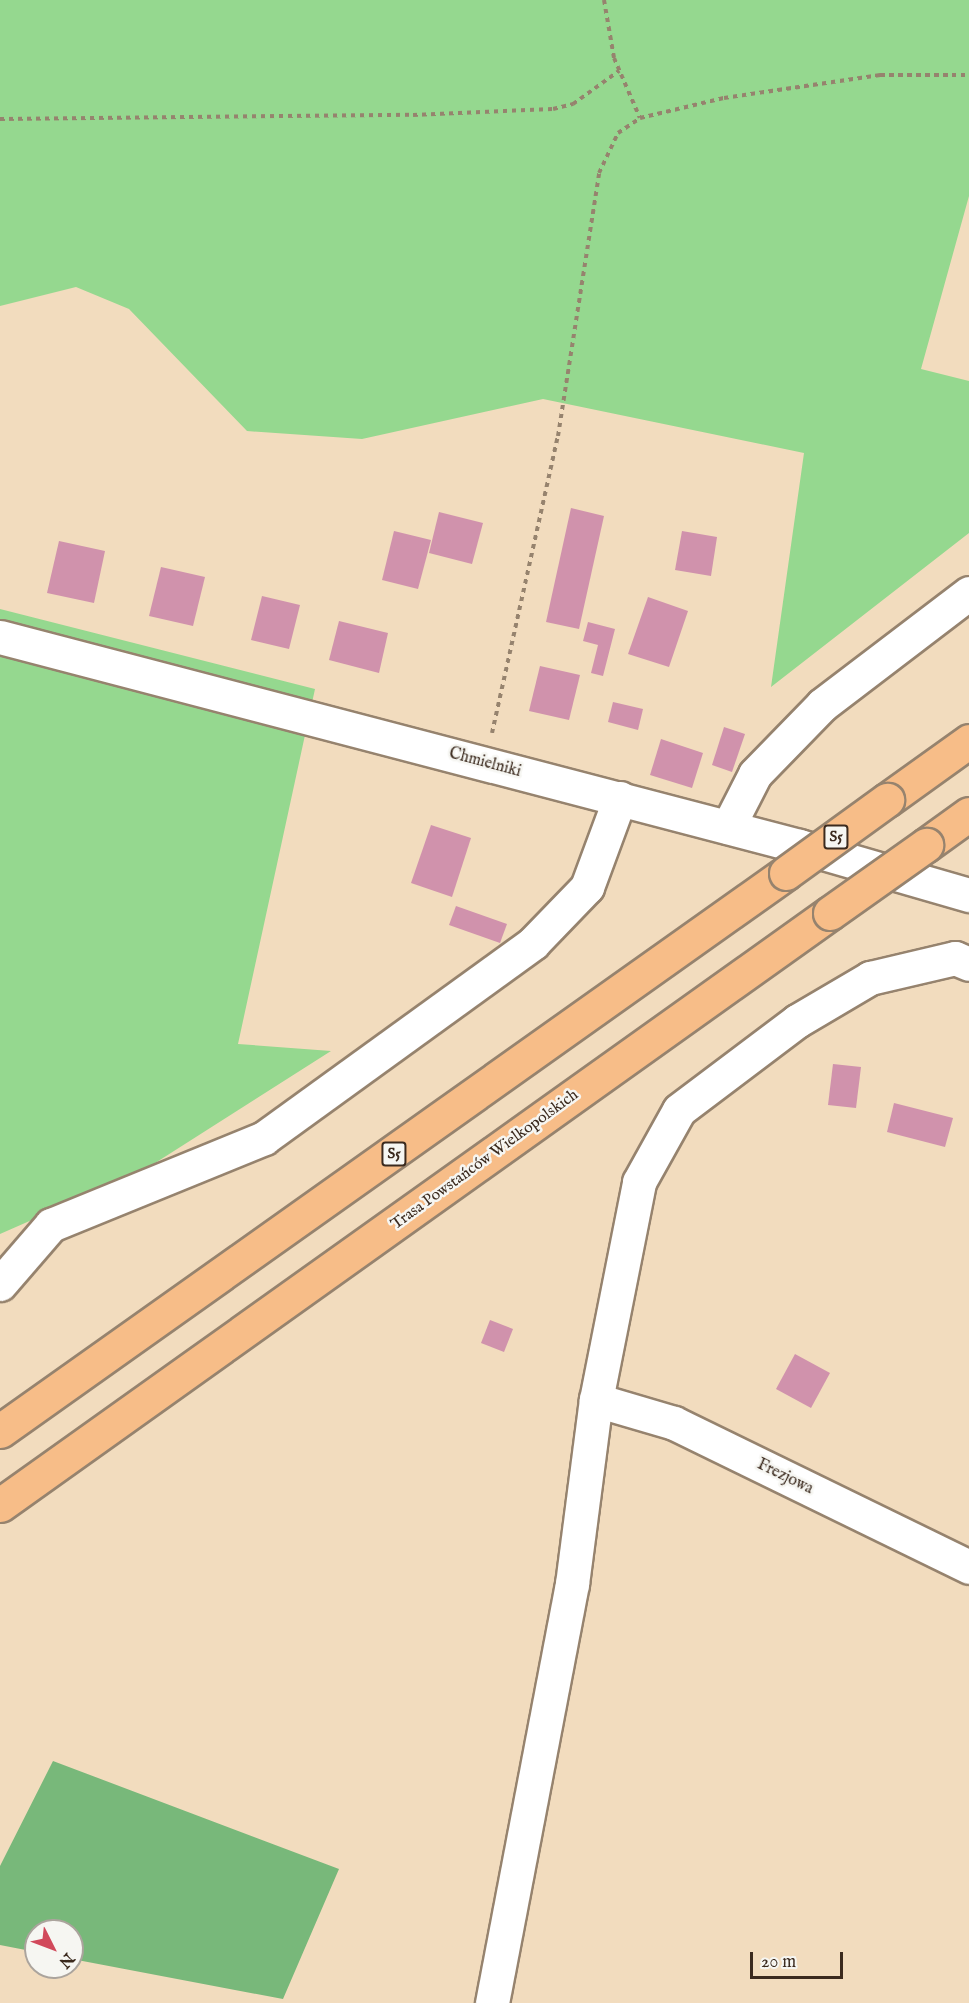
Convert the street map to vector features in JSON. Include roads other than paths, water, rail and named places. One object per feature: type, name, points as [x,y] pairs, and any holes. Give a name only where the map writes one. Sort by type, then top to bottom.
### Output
[{"type":"highway","name":"S5","points":[[0,1431],[969,741]]},
{"type":"highway","name":"Trasa Powstańców Wielkopolskich","points":[[0,1505],[969,814]]},
{"type":"street","points":[[728,827],[755,774],[822,705],[969,593]]},
{"type":"street","name":"Chmielniki","points":[[0,637],[620,798],[969,896]]},
{"type":"street","points":[[0,1284],[51,1225],[264,1138],[533,943],[587,887],[620,798]]},
{"type":"street","points":[[492,2003],[573,1584],[596,1400],[639,1182],[679,1110],[797,1021],[870,978],[955,958],[969,964]]},
{"type":"street","name":"Frezjowa","points":[[596,1400],[674,1423],[969,1567]]}]
